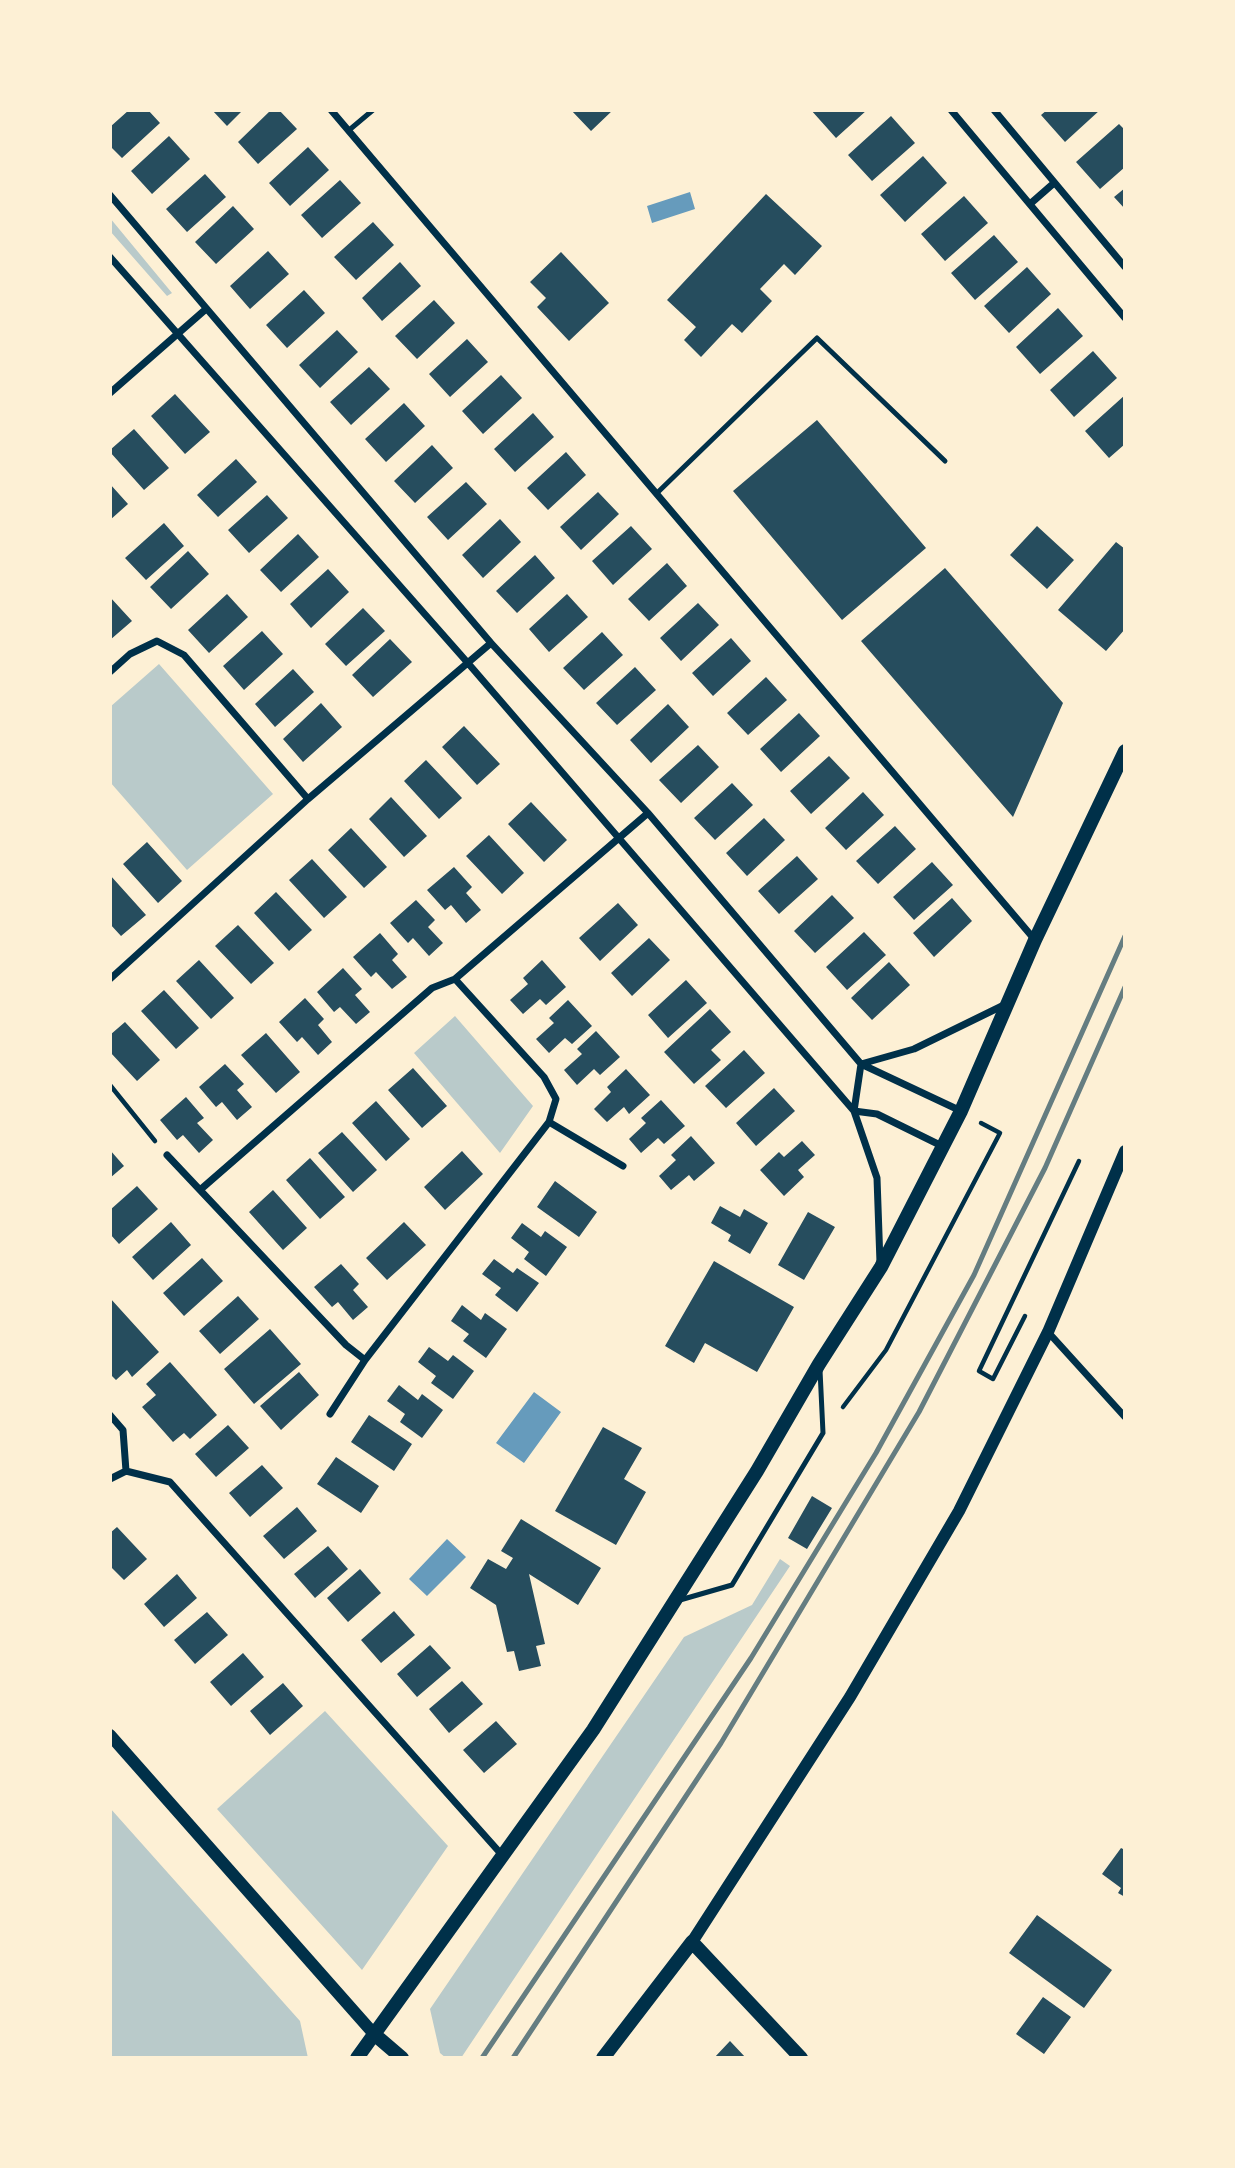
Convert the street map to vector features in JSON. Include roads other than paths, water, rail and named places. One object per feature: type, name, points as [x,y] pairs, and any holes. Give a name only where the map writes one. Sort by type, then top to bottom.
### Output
[{"type":"main road","points":[[357,2058],[593,1730],[757,1471],[819,1364],[881,1267],[944,1147],[1035,940],[1125,751]]},
{"type":"main road","points":[[603,2058],[692,1941],[801,2058]]},
{"type":"main road","points":[[374,2034],[402,2058]]},
{"type":"street","points":[[331,110],[1035,940]]},
{"type":"street","points":[[951,110],[1125,318]]},
{"type":"street","points":[[994,110],[1125,267]]},
{"type":"street","points":[[1030,204],[1054,183]]},
{"type":"street","points":[[110,195],[491,643],[648,814],[861,1063],[961,1111]]},
{"type":"street","points":[[110,257],[180,333],[467,662],[854,1111],[877,1178],[881,1267]]},
{"type":"street","points":[[110,393],[206,309]]},
{"type":"street","points":[[110,672],[130,654],[157,641],[184,655],[308,799]]},
{"type":"street","points":[[110,979],[308,799],[491,643]]},
{"type":"street","points":[[200,1190],[432,988],[455,979],[648,814]]},
{"type":"street","points":[[330,1414],[365,1360],[550,1122],[556,1099],[544,1077],[455,979]]},
{"type":"street","points":[[861,1063],[914,1049],[1008,1004]]},
{"type":"street","points":[[854,1111],[861,1063]]},
{"type":"street","points":[[854,1111],[877,1114],[944,1147]]},
{"type":"street","points":[[550,1122],[623,1166]]},
{"type":"street","points":[[692,1941],[850,1697],[959,1511],[1048,1332],[1125,1151]]},
{"type":"street","points":[[167,1155],[345,1345],[365,1360]]},
{"type":"street","points":[[1048,1332],[1125,1417]]},
{"type":"street","points":[[110,1415],[124,1430],[126,1471]]},
{"type":"street","points":[[110,1479],[126,1471],[170,1482],[503,1856]]},
{"type":"street","points":[[110,1735],[374,2034]]},
{"type":"lane","points":[[348,131],[373,110]]},
{"type":"lane","points":[[656,494],[817,338],[945,461]]},
{"type":"lane","points":[[674,1602],[732,1585],[823,1433],[819,1364]]},
{"type":"water","points":[[690,192],[695,209],[652,223],[647,206]]},
{"type":"water","points":[[534,1392],[561,1412],[524,1463],[496,1443]]},
{"type":"water","points":[[447,1539],[466,1557],[427,1596],[409,1579]]},
{"type":"railway","points":[[482,2058],[751,1658],[876,1453],[974,1275],[1125,936]]},
{"type":"railway","points":[[513,2058],[721,1743],[919,1412],[1045,1168],[1125,987]]}]
